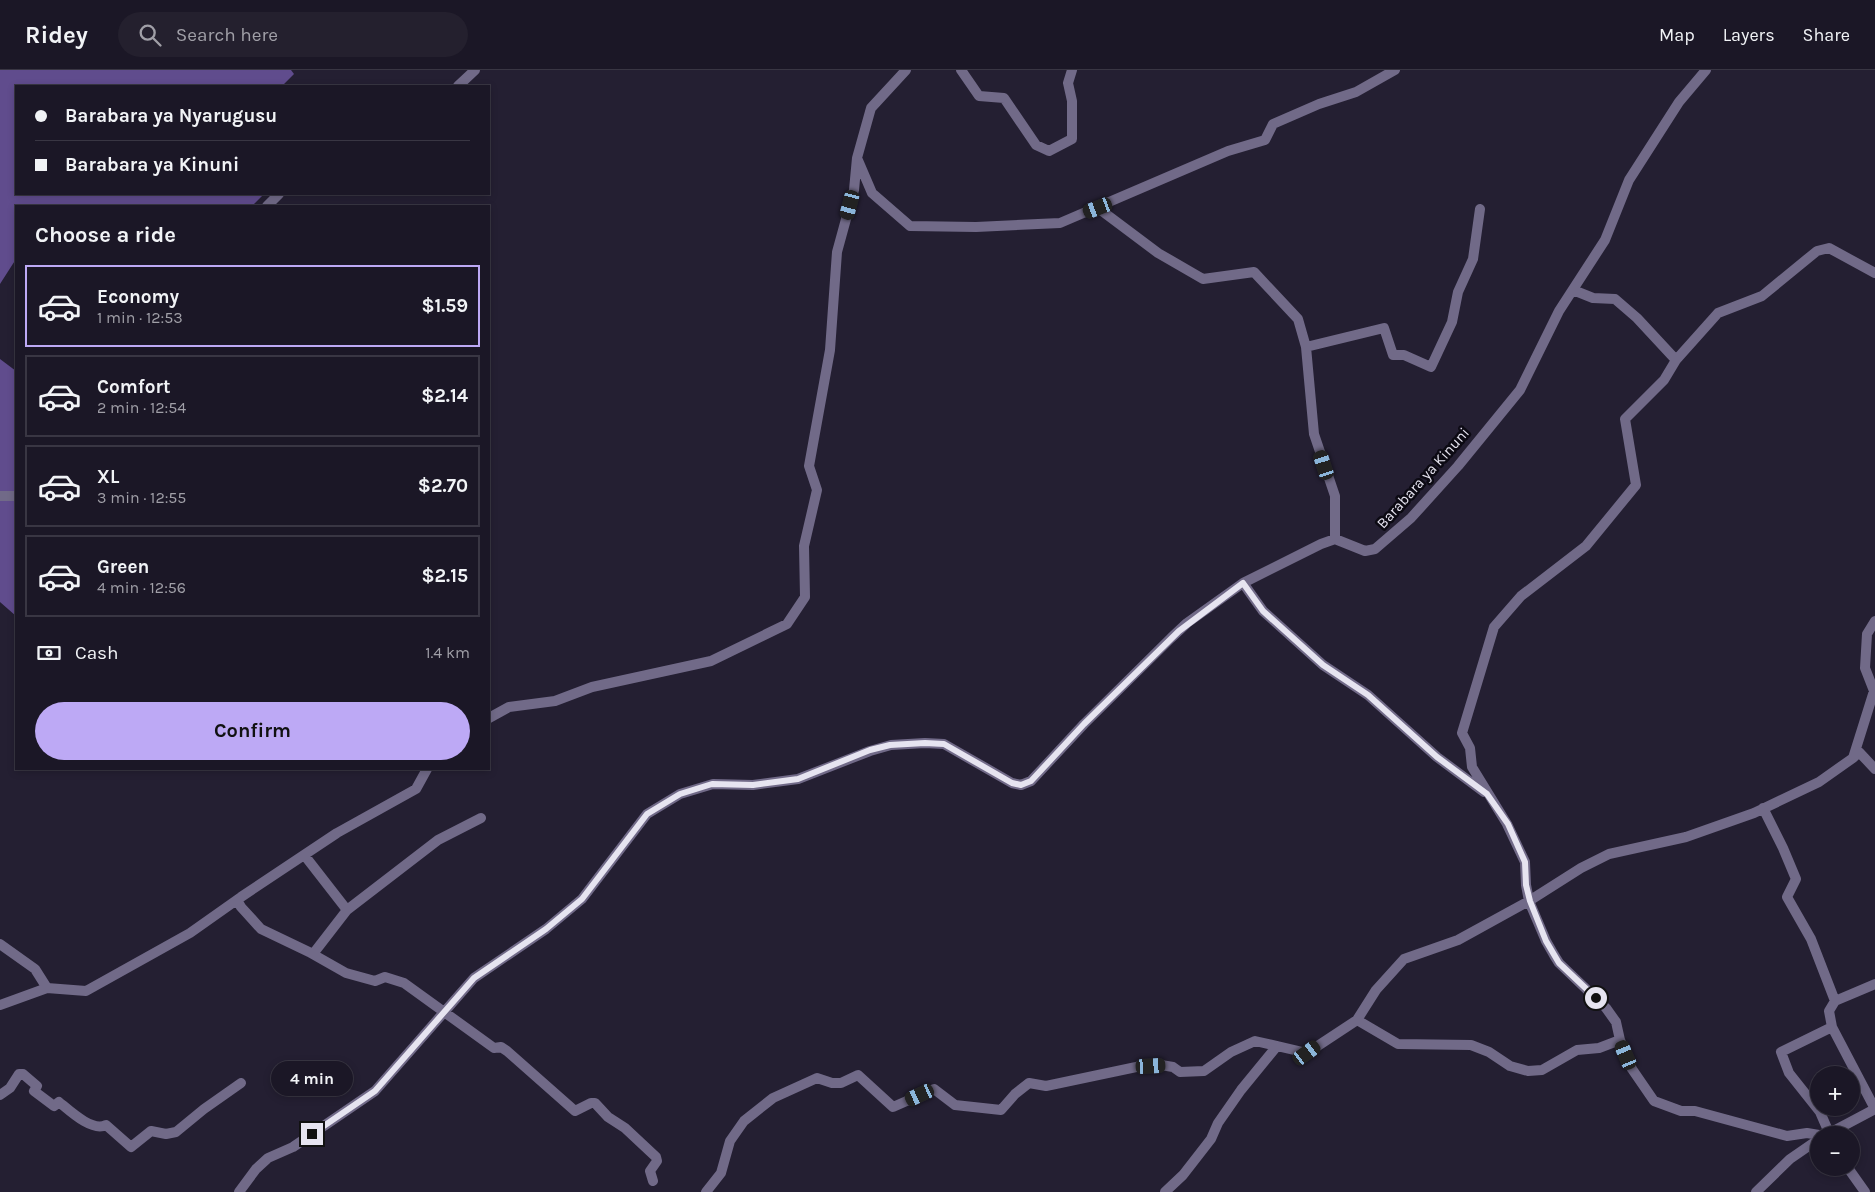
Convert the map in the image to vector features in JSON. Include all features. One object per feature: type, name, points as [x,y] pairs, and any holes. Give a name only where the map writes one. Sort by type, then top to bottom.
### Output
[{"type":"street","points":[[490,717],[509,707],[556,701],[592,686],[711,660],[787,624],[805,598],[804,546],[817,490],[809,466],[830,350],[837,252],[854,190],[857,158],[871,108],[906,70]]},
{"type":"street","points":[[961,70],[979,96],[1004,98],[1036,145],[1049,151],[1072,139],[1072,101],[1068,83],[1072,70]]},
{"type":"street","points":[[857,158],[872,192],[910,226],[976,227],[1060,223],[1228,151],[1265,140],[1273,124],[1319,104],[1356,92],[1394,70]]},
{"type":"street","name":"Barabara ya Kinuni","points":[[1335,539],[1365,551],[1375,549],[1411,518],[1458,466],[1520,390],[1559,311],[1605,240],[1629,180],[1679,102],[1706,70]]},
{"type":"street","points":[[459,85],[472,71]]},
{"type":"street","points":[[268,205],[278,195]]},
{"type":"street","points":[[240,1192],[256,1169],[268,1158],[294,1147],[375,1091],[474,978],[546,929],[582,899],[647,814],[680,794],[712,784],[753,785],[798,779],[870,750],[890,745],[925,743],[944,744],[1012,783],[1026,783],[1031,781],[1084,724],[1182,628],[1243,583],[1321,544],[1335,539],[1334,496],[1314,434],[1306,347],[1298,320],[1254,272],[1203,278],[1158,253],[1098,208]]},
{"type":"street","points":[[1306,347],[1384,328],[1393,355],[1404,355],[1431,367],[1452,322],[1458,292],[1473,258],[1480,209]]},
{"type":"street","points":[[1810,1133],[1787,1136],[1695,1111],[1681,1111],[1654,1101],[1632,1069],[1620,1040],[1616,1022],[1606,1008],[1559,963],[1546,941],[1530,901],[1526,885],[1525,862],[1508,824],[1487,794],[1472,767],[1470,748],[1462,733],[1494,628],[1521,596],[1586,546],[1636,485],[1625,419],[1664,380],[1676,360],[1718,313],[1762,296],[1817,251],[1828,248],[1875,273]]},
{"type":"street","points":[[1573,290],[1593,298],[1614,300],[1637,318],[1676,360]]},
{"type":"street","points":[[0,496],[15,496]]},
{"type":"street","points":[[1243,583],[1263,611],[1323,665],[1368,695],[1437,757],[1487,794]]},
{"type":"street","points":[[1853,758],[1874,691],[1865,668],[1867,634],[1875,622]]},
{"type":"street","points":[[706,1192],[721,1174],[730,1141],[744,1121],[773,1098],[817,1078],[832,1083],[841,1083],[858,1075],[893,1108],[934,1089],[955,1105],[1002,1110],[1015,1094],[1029,1083],[1046,1086],[1141,1066],[1161,1065],[1173,1067],[1180,1072],[1204,1071],[1231,1052],[1255,1041],[1307,1053],[1357,1020],[1376,990],[1404,959],[1458,940],[1530,901],[1581,868],[1609,854],[1686,837],[1763,808],[1819,782],[1859,752],[1875,769]]},
{"type":"street","points":[[0,1005],[47,988],[86,991],[190,933],[337,833],[416,789],[426,770]]},
{"type":"street","points":[[1763,808],[1796,879],[1787,897],[1812,939],[1835,1001]]},
{"type":"street","points":[[313,954],[347,910],[438,840],[481,818]]},
{"type":"street","points":[[305,856],[347,910]]},
{"type":"street","points":[[237,900],[241,908],[261,929],[313,954],[346,973],[363,979],[375,981],[385,977],[404,983],[494,1048],[501,1047],[575,1111],[595,1103],[608,1118],[625,1128],[656,1157],[658,1161],[650,1171],[653,1182]]},
{"type":"street","points":[[0,944],[36,969],[47,988]]},
{"type":"street","points":[[1843,1126],[1875,1109],[1832,1026],[1829,1011],[1835,1001],[1875,984]]},
{"type":"street","points":[[1357,1020],[1398,1044],[1471,1045],[1489,1052],[1510,1066],[1528,1071],[1542,1070],[1577,1050],[1599,1048],[1620,1040]]},
{"type":"street","points":[[1824,1126],[1820,1112],[1790,1073],[1781,1052],[1832,1026]]},
{"type":"street","points":[[1166,1192],[1183,1175],[1206,1146],[1241,1090],[1277,1046]]},
{"type":"street","points":[[0,1095],[10,1088],[18,1074],[23,1074],[37,1086],[34,1091],[54,1106],[59,1102],[90,1125],[102,1127],[106,1125],[131,1147],[151,1132],[166,1134],[176,1132],[204,1109],[240,1084]]},
{"type":"street","points":[[1756,1192],[1790,1159],[1810,1145]]},
{"type":"street","points":[[1854,1176],[1865,1192]]},
{"type":"shaded area","points":[[0,70],[291,70],[294,74],[283,85],[15,85],[15,195],[263,195],[253,205],[15,205],[15,261],[0,284]]},
{"type":"shaded area","points":[[0,359],[15,370],[15,615],[0,602]]},
{"type":"route","points":[[312,1134],[375,1091],[474,978],[511,951],[546,929],[582,899],[647,814],[680,794],[712,784],[753,785],[798,779],[870,750],[890,745],[925,743],[944,744],[958,750],[1012,783],[1021,785],[1031,781],[1084,724],[1187,623],[1243,583],[1263,611],[1323,665],[1368,695],[1437,757],[1487,794],[1508,824],[1525,862],[1526,885],[1530,901],[1546,941],[1559,963],[1596,998]]}]
